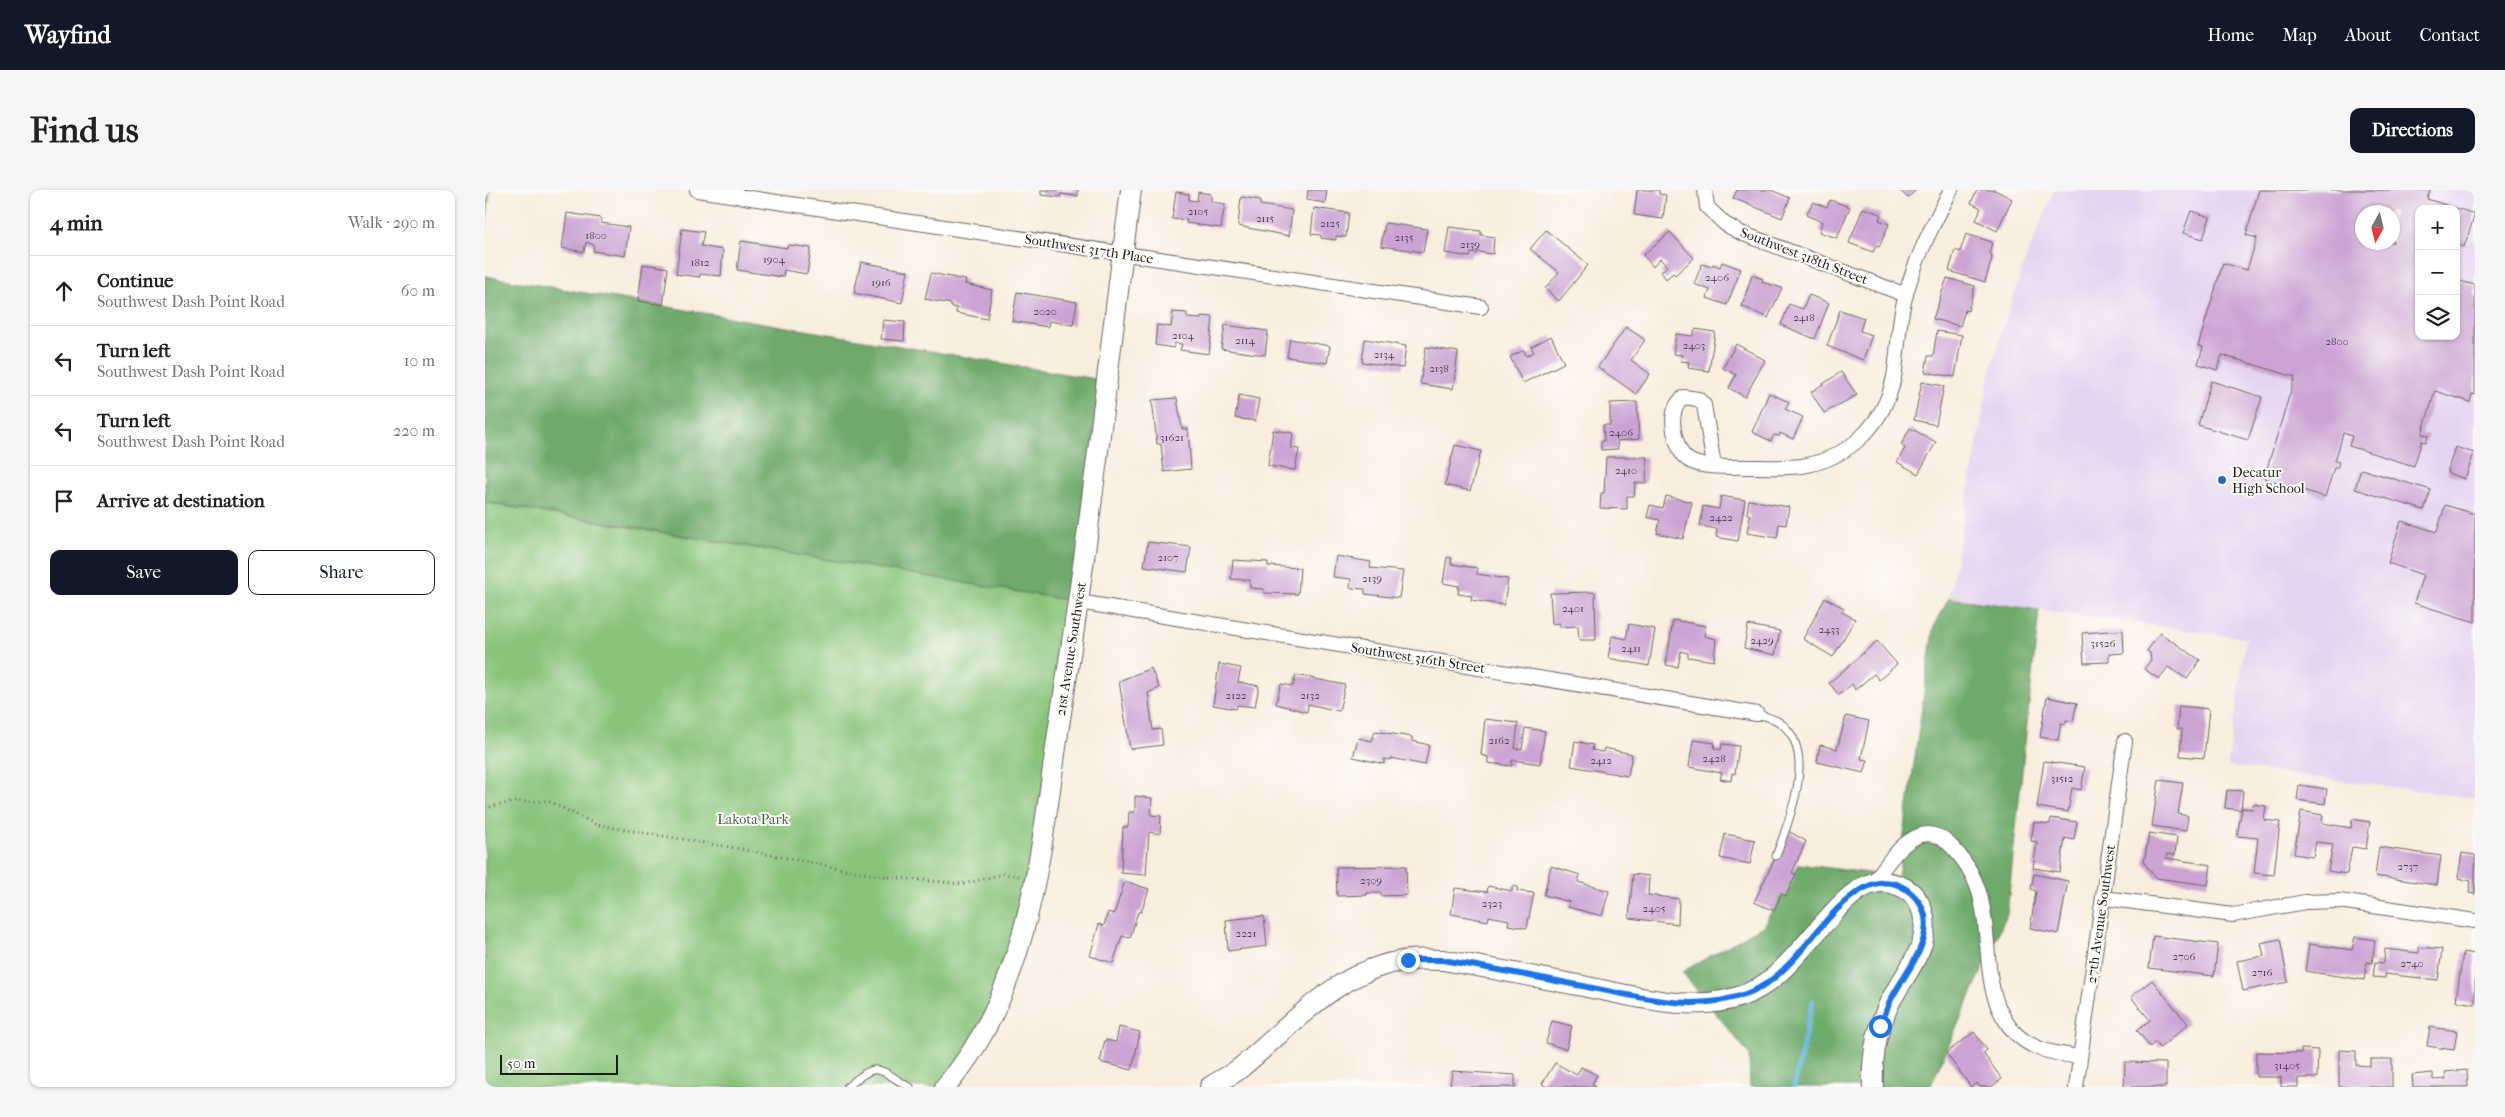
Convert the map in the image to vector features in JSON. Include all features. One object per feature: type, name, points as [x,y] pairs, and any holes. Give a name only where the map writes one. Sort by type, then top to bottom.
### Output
[{"type":"main road","name":"21st Avenue Southwest","points":[[945,1087],[961,1068],[990,1022],[1010,977],[1034,878],[1079,602],[1131,190]]},
{"type":"main road","points":[[1210,1087],[1237,1070],[1310,1006],[1337,986],[1361,974],[1408,960],[1443,960],[1663,1001],[1706,1003],[1738,997],[1762,987],[1778,975],[1845,902],[1873,883],[1891,883],[1907,889],[1917,900],[1925,924],[1918,956],[1893,995],[1880,1026],[1873,1062],[1873,1087]]},
{"type":"street","name":"Southwest 317th Place","points":[[697,190],[1481,307]]},
{"type":"street","name":"Southwest 318th Street","points":[[1705,190],[1707,207],[1725,224],[1741,233],[1906,295]]},
{"type":"street","points":[[1714,466],[1704,405],[1699,400],[1684,397],[1676,404],[1673,410],[1673,426],[1682,453],[1688,461],[1714,466],[1802,466],[1825,459],[1855,444],[1878,419],[1890,391],[1906,295],[1928,237],[1951,190]]},
{"type":"street","name":"Southwest 316th Street","points":[[1079,602],[1757,714]]},
{"type":"street","name":"27th Avenue Southwest","points":[[2076,1087],[2125,741]]},
{"type":"street","points":[[1873,883],[1897,851],[1908,841],[1924,835],[1931,835],[1947,842],[1967,864],[1979,890],[1985,915],[1991,979],[1997,1003],[2006,1022],[2018,1036],[2039,1050],[2079,1057]]},
{"type":"street","points":[[2104,898],[2233,915],[2305,902],[2339,901],[2475,921]]},
{"type":"lane","points":[[1757,714],[1779,722],[1792,737],[1797,753],[1796,795],[1793,810],[1775,856]]},
{"type":"lane","points":[[847,1087],[870,1069],[876,1068],[883,1070],[911,1087]]},
{"type":"path","points":[[485,808],[513,802],[548,801],[597,825],[735,848],[880,876],[963,884],[1003,874],[1034,878]]},
{"type":"shaded area","name":"Decatur High School","points":[[2054,190],[2475,190],[2475,798],[2228,766],[2246,638],[1949,598],[1992,363],[2022,269]]},
{"type":"green space","points":[[485,190],[490,190],[485,240]]},
{"type":"green space","points":[[485,276],[1107,381],[1079,602],[485,502]]},
{"type":"green space","name":"Lakota Park","points":[[485,503],[1079,602],[1016,957],[945,1087],[485,1087]]},
{"type":"green space","points":[[1949,598],[2039,610],[2007,914],[1930,1087],[1750,1087],[1749,1054],[1682,972],[1763,926],[1799,864],[1898,877],[1933,629]]},
{"type":"building","points":[[1041,190],[1078,190],[1078,196],[1061,194],[1060,197],[1041,195]]},
{"type":"building","points":[[1308,190],[1327,190],[1325,203],[1307,200]]},
{"type":"building","points":[[1637,190],[1659,190],[1659,194],[1666,195],[1663,219],[1634,215]]},
{"type":"building","points":[[1737,190],[1771,190],[1790,198],[1782,218],[1733,198]]},
{"type":"building","points":[[1899,190],[1916,190],[1908,198]]},
{"type":"building","points":[[1977,190],[1995,190],[2012,199],[1997,231],[1976,220],[1981,208],[1971,203]]},
{"type":"building","points":[[2259,190],[2430,190],[2427,199],[2446,205],[2415,205],[2415,340],[2460,340],[2460,281],[2475,285],[2475,395],[2472,394],[2470,402],[2435,391],[2422,434],[2428,435],[2426,442],[2422,441],[2414,466],[2349,446],[2352,436],[2343,433],[2335,461],[2339,462],[2337,468],[2334,468],[2325,497],[2264,478],[2295,377],[2222,355],[2217,370],[2198,364],[2203,347],[2198,346],[2223,263],[2247,270],[2257,238],[2246,235]]},
{"type":"building","points":[[1176,192],[1189,194],[1189,200],[1197,201],[1198,192],[1211,194],[1211,202],[1225,204],[1221,228],[1186,223],[1187,220],[1172,219]]},
{"type":"building","points":[[1241,197],[1260,200],[1260,205],[1292,210],[1289,236],[1238,226]]},
{"type":"building","points":[[1830,200],[1850,207],[1837,238],[1819,232],[1822,222],[1806,215],[1813,202],[1827,207]]},
{"type":"building","points":[[1314,208],[1349,213],[1346,237],[1336,236],[1336,240],[1321,238],[1321,235],[1311,234]]},
{"type":"building","points":[[1863,208],[1881,214],[1879,220],[1889,224],[1879,247],[1876,246],[1873,252],[1849,243]]},
{"type":"building","points":[[2460,209],[2475,214],[2464,247],[2460,246]]},
{"type":"building","points":[[2191,211],[2210,217],[2203,239],[2183,233]]},
{"type":"building","points":[[567,213],[601,218],[601,223],[629,227],[625,256],[593,251],[594,245],[586,242],[584,252],[562,248]]},
{"type":"building","points":[[1385,223],[1427,229],[1423,252],[1381,246]]},
{"type":"building","points":[[1449,227],[1481,231],[1481,235],[1494,237],[1493,254],[1478,252],[1477,254],[1471,253],[1470,257],[1445,253]]},
{"type":"building","points":[[682,229],[704,232],[701,246],[723,250],[721,276],[700,274],[700,277],[676,274]]},
{"type":"building","points":[[1546,230],[1588,265],[1559,301],[1545,289],[1559,272],[1530,249]]},
{"type":"building","points":[[1670,232],[1694,258],[1675,275],[1673,273],[1666,279],[1661,272],[1667,266],[1660,259],[1653,267],[1643,255]]},
{"type":"building","points":[[1966,234],[1992,242],[1990,251],[1992,258],[1985,282],[1949,271],[1955,250],[1960,252]]},
{"type":"building","points":[[741,241],[787,248],[788,245],[811,248],[807,274],[784,270],[783,277],[737,270]]},
{"type":"building","points":[[861,262],[908,271],[902,303],[854,293]]},
{"type":"building","points":[[1722,262],[1741,269],[1727,305],[1707,298],[1710,290],[1694,284],[1702,264],[1711,267],[1713,264],[1720,267]]},
{"type":"building","points":[[643,264],[668,268],[663,305],[638,301]]},
{"type":"building","points":[[931,273],[966,280],[965,284],[992,290],[987,319],[956,313],[957,308],[951,307],[951,304],[925,299]]},
{"type":"building","points":[[1752,275],[1763,279],[1762,282],[1782,288],[1768,318],[1742,306]]},
{"type":"building","points":[[1947,278],[1975,286],[1968,311],[1965,310],[1960,326],[1933,319]]},
{"type":"building","points":[[1017,292],[1077,302],[1073,325],[1049,321],[1048,327],[1012,321]]},
{"type":"building","points":[[1809,295],[1829,303],[1815,339],[1781,325],[1789,304],[1803,309]]},
{"type":"building","points":[[1840,310],[1864,318],[1860,331],[1872,335],[1863,360],[1827,346]]},
{"type":"building","points":[[1173,312],[1187,313],[1187,318],[1201,319],[1201,316],[1213,317],[1209,354],[1180,350],[1182,344],[1174,343],[1174,348],[1155,345],[1157,325],[1171,327]]},
{"type":"building","points":[[883,320],[905,322],[904,341],[881,339]]},
{"type":"building","points":[[1225,325],[1268,331],[1265,355],[1221,349]]},
{"type":"building","points":[[1626,327],[1645,340],[1631,360],[1650,374],[1636,394],[1598,367]]},
{"type":"building","points":[[1695,329],[1715,332],[1709,371],[1688,368],[1689,362],[1681,361],[1682,355],[1673,354],[1676,334],[1693,336]]},
{"type":"building","points":[[1937,331],[1962,335],[1955,377],[1925,372],[1928,356],[1933,356]]},
{"type":"building","points":[[1551,336],[1564,363],[1523,383],[1510,357],[1524,350],[1526,356],[1534,352],[1531,347]]},
{"type":"building","points":[[1290,339],[1330,346],[1327,363],[1287,357]]},
{"type":"building","points":[[1365,339],[1406,346],[1403,368],[1362,362]]},
{"type":"building","points":[[1736,344],[1765,360],[1745,397],[1729,388],[1736,375],[1723,368]]},
{"type":"building","points":[[1426,347],[1458,352],[1453,389],[1420,384]]},
{"type":"building","points":[[1841,372],[1857,395],[1824,413],[1811,392]]},
{"type":"building","points":[[2211,381],[2262,397],[2248,440],[2198,425]]},
{"type":"building","points":[[1922,382],[1944,386],[1936,425],[1914,420]]},
{"type":"building","points":[[1769,393],[1789,402],[1785,409],[1803,417],[1793,439],[1780,433],[1779,436],[1774,435],[1771,441],[1752,432]]},
{"type":"building","points":[[1239,395],[1259,399],[1255,421],[1235,418]]},
{"type":"building","points":[[1177,398],[1182,429],[1188,429],[1191,469],[1164,472],[1161,444],[1157,444],[1152,400]]},
{"type":"building","points":[[1637,402],[1639,439],[1617,441],[1618,449],[1601,450],[1601,441],[1604,441],[1603,425],[1610,425],[1610,403]]},
{"type":"building","points":[[1910,428],[1936,442],[1918,474],[1897,462],[1905,448],[1901,445]]},
{"type":"building","points":[[1273,430],[1293,433],[1291,448],[1299,449],[1295,470],[1268,466]]},
{"type":"building","points":[[1455,445],[1481,451],[1470,491],[1445,485]]},
{"type":"building","points":[[2455,447],[2474,453],[2465,479],[2447,473]]},
{"type":"building","points":[[1606,457],[1647,457],[1646,483],[1635,483],[1634,496],[1627,496],[1627,509],[1600,508],[1601,493],[1604,493]]},
{"type":"building","points":[[2361,469],[2431,490],[2424,510],[2355,489]]},
{"type":"building","points":[[1666,496],[1692,502],[1683,539],[1657,533],[1660,520],[1647,517],[1650,505],[1663,508]]},
{"type":"building","points":[[1721,496],[1745,500],[1738,541],[1716,537],[1717,529],[1700,526],[1703,506],[1719,509]]},
{"type":"building","points":[[1749,500],[1789,507],[1786,525],[1779,524],[1777,538],[1747,533],[1750,515],[1747,514]]},
{"type":"building","points":[[2445,505],[2475,514],[2475,622],[2414,603],[2423,575],[2388,563],[2401,521],[2437,532]]},
{"type":"building","points":[[1148,542],[1191,547],[1187,572],[1144,566]]},
{"type":"building","points":[[1336,556],[1371,562],[1370,568],[1403,571],[1399,598],[1365,594],[1365,589],[1350,588],[1351,579],[1333,577]]},
{"type":"building","points":[[1447,557],[1452,558],[1451,564],[1477,568],[1477,574],[1508,579],[1504,605],[1471,600],[1472,596],[1458,594],[1459,586],[1443,583]]},
{"type":"building","points":[[1233,560],[1268,562],[1268,566],[1300,568],[1298,594],[1264,593],[1264,589],[1250,588],[1250,580],[1231,579]]},
{"type":"building","points":[[1595,592],[1596,640],[1579,640],[1578,626],[1560,627],[1560,623],[1552,624],[1550,593]]},
{"type":"building","points":[[1825,598],[1844,608],[1842,612],[1855,619],[1833,657],[1803,639]]},
{"type":"building","points":[[1673,620],[1706,626],[1704,636],[1716,639],[1714,661],[1688,657],[1688,653],[1681,651],[1678,667],[1666,665]]},
{"type":"building","points":[[1629,624],[1655,629],[1649,666],[1608,658],[1612,636],[1626,639]]},
{"type":"building","points":[[1748,625],[1780,631],[1775,655],[1744,648]]},
{"type":"building","points":[[2123,630],[2124,653],[2109,654],[2109,662],[2084,663],[2082,633]]},
{"type":"building","points":[[2160,633],[2200,660],[2187,679],[2168,667],[2159,679],[2144,669],[2151,660],[2150,653],[2147,651]]},
{"type":"building","points":[[1877,641],[1897,664],[1879,680],[1874,674],[1855,690],[1852,684],[1839,695],[1829,683]]},
{"type":"building","points":[[1219,664],[1241,668],[1238,682],[1259,686],[1255,707],[1237,705],[1236,709],[1213,705]]},
{"type":"building","points":[[1151,668],[1159,688],[1148,693],[1153,730],[1161,729],[1163,745],[1130,749],[1119,681]]},
{"type":"building","points":[[1296,675],[1345,685],[1339,711],[1308,704],[1307,712],[1276,704],[1281,684],[1293,686]]},
{"type":"building","points":[[2047,697],[2077,703],[2073,721],[2066,720],[2065,724],[2061,723],[2058,740],[2040,737]]},
{"type":"building","points":[[2179,706],[2209,709],[2204,758],[2180,756],[2182,729],[2177,729]]},
{"type":"building","points":[[1846,716],[1869,721],[1861,759],[1868,760],[1864,773],[1817,762],[1820,745],[1837,749]]},
{"type":"building","points":[[1485,719],[1518,723],[1515,749],[1522,749],[1525,728],[1545,731],[1540,764],[1512,760],[1512,766],[1488,763],[1488,757],[1481,755]]},
{"type":"building","points":[[1375,731],[1412,737],[1412,741],[1429,745],[1425,765],[1391,758],[1391,760],[1384,759],[1384,764],[1353,757],[1358,738],[1372,741]]},
{"type":"building","points":[[1693,740],[1715,743],[1714,748],[1721,750],[1722,744],[1739,746],[1735,774],[1732,773],[1731,781],[1720,779],[1722,773],[1689,767]]},
{"type":"building","points":[[1575,741],[1593,745],[1592,750],[1603,752],[1604,748],[1632,754],[1628,776],[1571,766]]},
{"type":"building","points":[[2044,761],[2085,767],[2081,790],[2072,788],[2068,812],[2037,807]]},
{"type":"building","points":[[2159,780],[2183,783],[2178,814],[2188,816],[2186,831],[2152,826]]},
{"type":"building","points":[[2299,785],[2327,789],[2325,804],[2297,800]]},
{"type":"building","points":[[2227,790],[2243,791],[2241,810],[2225,808]]},
{"type":"building","points":[[1135,796],[1152,798],[1151,815],[1161,816],[1160,834],[1149,832],[1146,875],[1121,873],[1123,827],[1128,827],[1129,812],[1135,812]]},
{"type":"building","points":[[2253,804],[2266,806],[2264,820],[2280,822],[2274,875],[2254,873],[2258,838],[2237,836],[2242,808],[2252,809]]},
{"type":"building","points":[[2301,811],[2323,815],[2322,823],[2351,828],[2352,819],[2370,822],[2366,849],[2352,847],[2347,874],[2328,871],[2333,844],[2316,842],[2313,857],[2294,854]]},
{"type":"building","points":[[2051,818],[2077,822],[2074,840],[2065,838],[2060,872],[2033,868],[2037,842],[2031,841],[2034,822],[2050,824]]},
{"type":"building","points":[[1788,831],[1806,841],[1792,873],[1796,874],[1786,896],[1781,894],[1774,911],[1754,902]]},
{"type":"building","points":[[2149,833],[2177,837],[2175,855],[2167,854],[2166,858],[2211,865],[2208,885],[2156,878],[2144,863]]},
{"type":"building","points":[[1725,834],[1755,840],[1750,864],[1720,858]]},
{"type":"building","points":[[2379,847],[2441,856],[2437,885],[2375,876]]},
{"type":"building","points":[[2462,853],[2475,855],[2475,894],[2469,893],[2471,881],[2458,878]]},
{"type":"building","points":[[1406,866],[1407,895],[1381,896],[1381,893],[1367,893],[1367,895],[1337,896],[1336,867]]},
{"type":"building","points":[[1551,866],[1580,875],[1578,882],[1609,891],[1602,916],[1568,907],[1570,902],[1544,895]]},
{"type":"building","points":[[1633,874],[1649,876],[1648,895],[1679,899],[1678,924],[1629,918]]},
{"type":"building","points":[[2034,874],[2068,881],[2058,934],[2030,928],[2036,891],[2031,889]]},
{"type":"building","points":[[1125,881],[1149,889],[1141,912],[1138,912],[1130,938],[1122,936],[1113,963],[1090,956],[1099,924],[1104,926],[1108,912],[1114,914]]},
{"type":"building","points":[[1488,886],[1512,891],[1512,886],[1518,887],[1517,891],[1534,893],[1527,928],[1508,925],[1509,920],[1489,916],[1488,921],[1451,914],[1455,888],[1487,892]]},
{"type":"building","points":[[1264,916],[1267,946],[1228,951],[1226,920]]},
{"type":"building","points":[[2153,936],[2218,944],[2214,976],[2149,968]]},
{"type":"building","points":[[2355,937],[2375,940],[2372,963],[2367,962],[2364,980],[2305,971],[2309,944],[2352,950]]},
{"type":"building","points":[[2280,939],[2288,982],[2243,991],[2237,961],[2264,956],[2261,943]]},
{"type":"building","points":[[2419,947],[2442,949],[2438,980],[2385,974],[2385,978],[2373,977],[2375,962],[2384,963],[2385,949],[2419,953]]},
{"type":"building","points":[[2463,952],[2475,954],[2475,1004],[2456,1001]]},
{"type":"building","points":[[2152,980],[2188,1024],[2160,1048],[2155,1042],[2150,1047],[2137,1030],[2150,1020],[2131,997]]},
{"type":"building","points":[[1552,1021],[1572,1026],[1566,1049],[1546,1043]]},
{"type":"building","points":[[1119,1027],[1140,1032],[1132,1070],[1100,1062],[1105,1040],[1116,1042]]},
{"type":"building","points":[[2430,1027],[2457,1031],[2454,1050],[2427,1046]]},
{"type":"building","points":[[1974,1032],[1987,1050],[1983,1053],[2002,1079],[1991,1087],[1980,1087],[1977,1083],[1971,1087],[1946,1053]]},
{"type":"building","points":[[2301,1049],[2318,1050],[2317,1078],[2298,1078],[2298,1087],[2281,1087],[2281,1077],[2256,1077],[2256,1052],[2301,1053]]},
{"type":"building","points":[[2339,1050],[2356,1051],[2356,1065],[2370,1066],[2370,1059],[2392,1059],[2392,1087],[2339,1087]]},
{"type":"building","points":[[2125,1062],[2166,1063],[2166,1087],[2124,1087]]},
{"type":"building","points":[[1555,1063],[1577,1075],[1581,1067],[1597,1075],[1592,1084],[1596,1087],[1547,1087],[1542,1084]]},
{"type":"building","points":[[2467,1070],[2468,1087],[2413,1087],[2412,1075],[2433,1073],[2433,1080],[2446,1079],[2445,1072]]},
{"type":"building","points":[[1452,1071],[1515,1075],[1515,1087],[1450,1087]]},
{"type":"waterway","points":[[1794,1087],[1813,1001]]},
{"type":"place","name":"Decatur High School","points":[[2222,480]]},
{"type":"route","points":[[1408,960],[1443,960],[1663,1001],[1722,1002],[1750,993],[1778,975],[1854,894],[1873,883],[1891,883],[1907,889],[1917,900],[1924,916],[1925,924],[1918,956],[1893,995],[1880,1026]]}]
